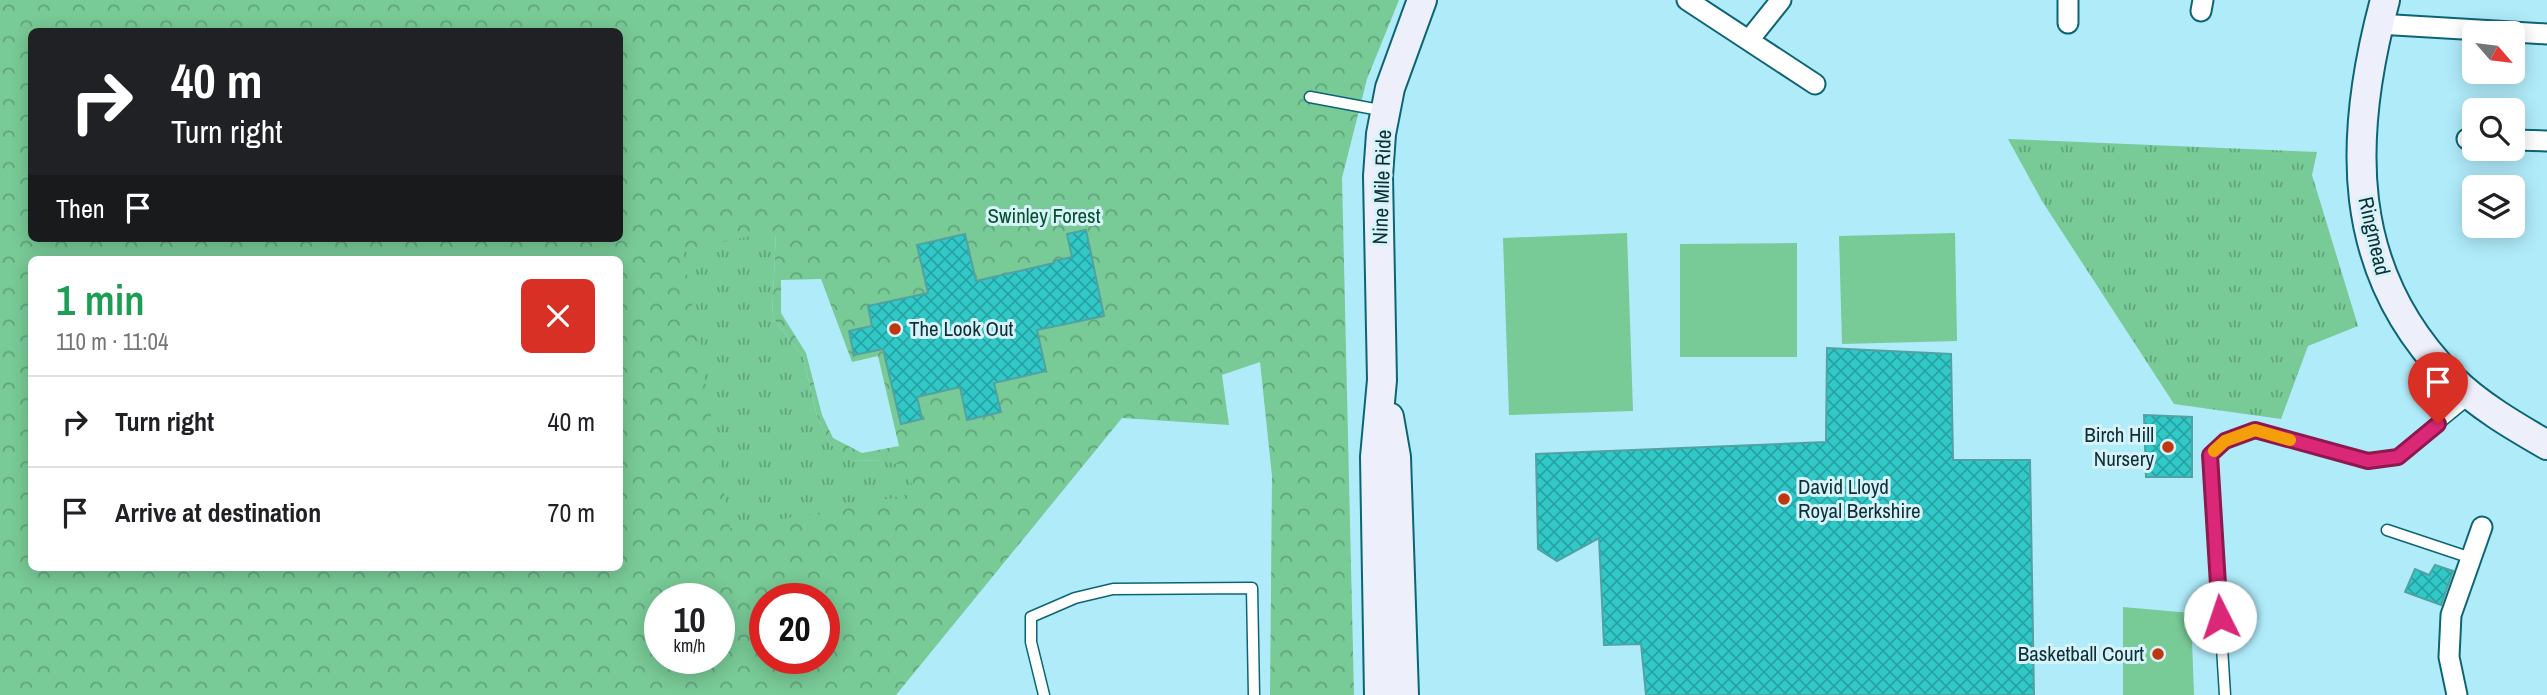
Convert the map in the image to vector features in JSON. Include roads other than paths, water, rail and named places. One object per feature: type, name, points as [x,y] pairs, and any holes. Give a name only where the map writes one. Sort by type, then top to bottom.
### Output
[{"type":"main road","name":"Nine Mile Ride","points":[[1379,695],[1375,457],[1382,380],[1378,176],[1385,111],[1404,46],[1422,0]]},
{"type":"main road","name":"Ringmead","points":[[2381,12],[2366,79],[2362,174],[2364,200],[2376,260],[2384,283],[2408,328],[2452,379],[2472,396],[2547,445]]},
{"type":"main road","name":"Nine Mile Ride","points":[[1382,380],[1396,457],[1404,695]]},
{"type":"street","points":[[1687,0],[1815,84]]},
{"type":"street","points":[[1749,40],[1781,0]]},
{"type":"street","points":[[2067,23],[2068,0]]},
{"type":"street","points":[[2381,12],[2547,34]]},
{"type":"street","points":[[2525,140],[2547,141]]},
{"type":"street","points":[[2456,695],[2449,657],[2451,615],[2482,527]]},
{"type":"lane","points":[[1310,97],[1385,111]]},
{"type":"lane","points":[[2225,695],[2210,455],[2225,441],[2255,430],[2368,461],[2398,457],[2472,396]]},
{"type":"lane","points":[[2386,530],[2471,558]]},
{"type":"lane","points":[[1044,695],[1031,642],[1031,617],[1075,598],[1113,589],[1252,588],[1254,695]]},
{"type":"place","name":"The Look Out","points":[[895,329]]},
{"type":"place","name":"Birch Hill Nursery","points":[[2168,447]]},
{"type":"place","name":"David Lloyd Royal Berkshire","points":[[1784,499]]},
{"type":"place","name":"Basketball Court","points":[[2158,654]]},
{"type":"park label","name":"Swinley Forest","points":[[1044,216]]}]
